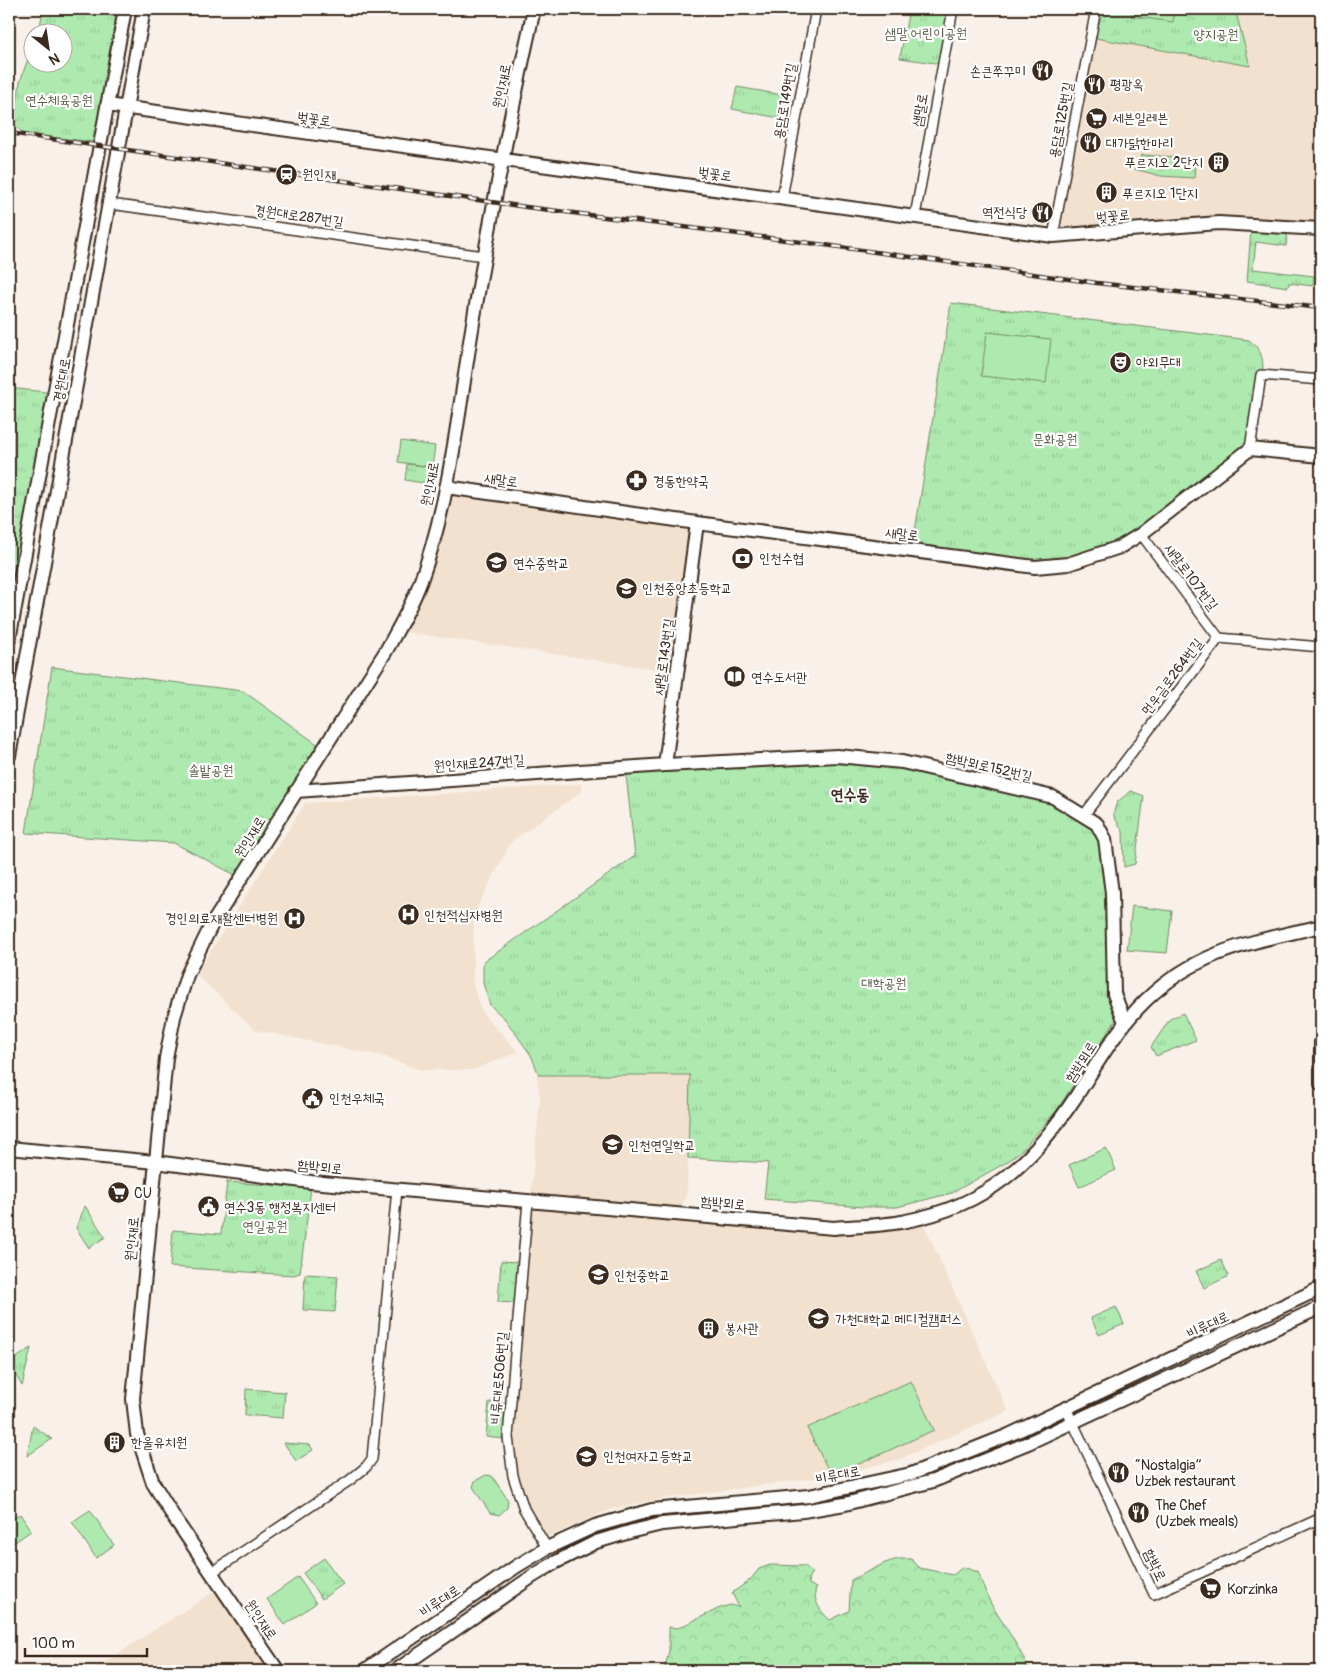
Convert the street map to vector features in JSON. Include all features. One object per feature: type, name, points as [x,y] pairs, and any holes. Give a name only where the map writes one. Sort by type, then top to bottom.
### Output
[{"type":"main road","name":"경원대로","points":[[9,640],[125,9]]},
{"type":"main road","name":"경원대로","points":[[9,756],[144,9]]},
{"type":"main road","name":"원인재로","points":[[278,1671],[211,1573],[154,1483],[137,1434],[133,1399],[166,1058],[174,1017],[187,974],[212,924],[406,615],[433,542],[446,487],[484,256],[534,9]]},
{"type":"main road","name":"벚꽃로","points":[[106,105],[1053,236],[1219,223],[1321,230]]},
{"type":"main road","name":"새말로","points":[[446,487],[697,523],[1034,567],[1068,564],[1099,556],[1120,546],[1141,534],[1250,449]]},
{"type":"main road","points":[[1250,449],[1321,456]]},
{"type":"main road","name":"새말로143번길","points":[[665,765],[697,523]]},
{"type":"main road","name":"함박뫼로152번길","points":[[665,765],[837,756],[902,762],[1053,797],[1097,824],[1104,840],[1112,893],[1114,994],[1125,1022]]},
{"type":"main road","name":"원인재로247번길","points":[[296,791],[665,765]]},
{"type":"main road","name":"함박뫼로","points":[[9,1148],[155,1162],[312,1182],[834,1228],[905,1222],[943,1212],[979,1196],[1005,1179],[1030,1157],[1052,1132],[1125,1022],[1147,999],[1180,973],[1206,958],[1232,947],[1321,926]]},
{"type":"main road","points":[[1321,1042],[1321,1084]]},
{"type":"main road","name":"비류대로","points":[[364,1671],[547,1548],[595,1526],[652,1510],[809,1496],[911,1474],[1009,1435],[1321,1288]]},
{"type":"main road","name":"비류대로","points":[[395,1671],[533,1576],[596,1542],[662,1524],[802,1511],[844,1504],[933,1481],[1028,1443],[1321,1307]]},
{"type":"street","name":"용담로149번길","points":[[782,198],[816,9]]},
{"type":"street","name":"샘말로","points":[[915,216],[952,9]]},
{"type":"street","name":"용담로125번길","points":[[1053,236],[1096,9]]},
{"type":"street","name":"경원대로287번길","points":[[110,204],[484,256]]},
{"type":"street","points":[[1250,449],[1262,375],[1321,380]]},
{"type":"street","name":"새말로107번길","points":[[1141,534],[1219,638]]},
{"type":"street","name":"먼우금로264번길","points":[[1084,815],[1219,638],[1321,647]]},
{"type":"street","points":[[211,1573],[350,1480],[366,1467],[372,1458],[397,1190]]},
{"type":"street","name":"비류대로506번길","points":[[528,1201],[508,1437],[512,1476],[524,1509],[547,1548]]},
{"type":"street","name":"함박로","points":[[1066,1408],[1154,1594],[1321,1518]]},
{"type":"shaded area","points":[[1095,9],[1321,9],[1321,231],[1233,224],[1053,236]]},
{"type":"shaded area","points":[[446,487],[697,523],[677,672],[397,631],[406,615]]},
{"type":"shaded area","name":"인천적십자병원","points":[[581,784],[582,791],[511,842],[474,914],[473,984],[482,1012],[518,1052],[473,1070],[420,1070],[382,1056],[255,1030],[196,974],[305,803]]},
{"type":"shaded area","points":[[537,1075],[691,1075],[687,1193],[678,1214],[834,1228],[921,1218],[1008,1411],[900,1459],[831,1476],[661,1499],[612,1509],[542,1539],[524,1509],[508,1437],[540,1098]]},
{"type":"shaded area","points":[[221,1587],[278,1671],[91,1671]]},
{"type":"green space","name":"연수체육공원","points":[[44,9],[120,9],[95,142],[24,134],[14,125],[20,82],[23,72],[72,72],[72,22],[41,22]]},
{"type":"green space","name":"샘말 어린이공원","points":[[909,9],[953,9],[942,64],[900,58]]},
{"type":"green space","name":"양지공원","points":[[1096,9],[1235,9],[1250,66],[1090,37]]},
{"type":"green space","points":[[1132,9],[1175,9],[1173,22],[1131,16]]},
{"type":"green space","points":[[737,87],[783,95],[779,118],[732,109]]},
{"type":"green space","points":[[1142,155],[1195,158],[1194,178],[1161,176],[1134,169]]},
{"type":"green space","points":[[1251,230],[1288,231],[1286,246],[1256,242],[1253,269],[1314,276],[1313,286],[1289,283],[1288,287],[1247,281]]},
{"type":"green space","name":"문화공원","points":[[951,303],[1249,340],[1259,351],[1263,366],[1250,449],[1141,534],[1068,564],[912,551]]},
{"type":"green space","points":[[987,332],[1051,339],[1046,383],[981,376]]},
{"type":"green space","points":[[9,388],[54,393],[9,640]]},
{"type":"green space","points":[[401,441],[435,446],[432,467],[398,462]]},
{"type":"green space","points":[[407,464],[432,467],[429,484],[405,480]]},
{"type":"green space","name":"솔밭공원","points":[[52,667],[243,691],[324,749],[241,878],[174,843],[26,833]]},
{"type":"green space","name":"대학공원","points":[[837,763],[900,768],[1051,802],[1092,827],[1101,842],[1117,1018],[1057,1110],[1023,1149],[1007,1162],[952,1193],[897,1207],[863,1207],[764,1199],[768,1163],[688,1158],[690,1075],[539,1075],[531,1055],[505,1019],[490,1005],[483,983],[483,962],[635,856],[626,774]]},
{"type":"green space","points":[[1131,791],[1144,796],[1135,864],[1124,867],[1123,831],[1114,817],[1114,811],[1117,802]]},
{"type":"green space","points":[[1132,906],[1172,911],[1167,953],[1127,950]]},
{"type":"green space","points":[[1183,1013],[1196,1040],[1156,1056],[1151,1047],[1170,1019]]},
{"type":"green space","points":[[1106,1148],[1116,1170],[1079,1187],[1069,1165]]},
{"type":"green space","name":"연일공원","points":[[227,1182],[311,1188],[300,1273],[293,1275],[170,1267],[173,1230],[221,1234]]},
{"type":"green space","points":[[85,1206],[105,1237],[89,1248],[76,1228]]},
{"type":"green space","points":[[1221,1260],[1229,1276],[1204,1288],[1196,1271]]},
{"type":"green space","points":[[501,1261],[518,1262],[515,1303],[498,1302]]},
{"type":"green space","points":[[305,1274],[338,1276],[335,1312],[303,1310]]},
{"type":"green space","points":[[1116,1307],[1124,1324],[1099,1335],[1091,1318]]},
{"type":"green space","points":[[31,1348],[22,1386],[9,1363]]},
{"type":"green space","points":[[911,1381],[934,1430],[859,1464],[829,1471],[807,1428]]},
{"type":"green space","points":[[246,1389],[285,1392],[283,1418],[245,1415]]},
{"type":"green space","points":[[489,1402],[507,1404],[504,1439],[486,1437]]},
{"type":"green space","points":[[33,1426],[52,1439],[27,1456]]},
{"type":"green space","points":[[284,1443],[310,1445],[313,1450],[296,1461]]},
{"type":"green space","points":[[486,1475],[492,1476],[508,1500],[507,1508],[499,1515],[490,1513],[473,1487],[475,1481]]},
{"type":"green space","points":[[90,1510],[114,1545],[96,1558],[72,1522]]},
{"type":"green space","points":[[20,1514],[31,1531],[9,1546],[9,1521]]},
{"type":"green space","points":[[324,1558],[343,1584],[322,1599],[303,1573]]},
{"type":"green space","points":[[898,1559],[911,1559],[920,1568],[953,1575],[963,1567],[978,1572],[991,1604],[1018,1648],[1028,1671],[664,1671],[669,1651],[669,1627],[678,1628],[730,1605],[739,1607],[732,1593],[750,1580],[759,1569],[770,1565],[805,1566],[812,1572],[808,1579],[809,1584],[816,1588],[816,1601],[830,1620],[849,1611],[851,1580],[885,1563]]},
{"type":"green space","points":[[298,1577],[316,1603],[285,1625],[267,1599]]},
{"type":"railway","points":[[9,133],[526,207],[825,245],[1097,283],[1321,308]]},
{"type":"place","name":"손큰쭈꾸미","points":[[1042,71]]},
{"type":"place","name":"평광옥","points":[[1094,84]]},
{"type":"place","name":"세븐일레븐","points":[[1096,118]]},
{"type":"place","name":"대가닭한마리","points":[[1090,143]]},
{"type":"place","name":"푸르지오 2단지","points":[[1219,162]]},
{"type":"place","name":"원인재","points":[[286,174]]},
{"type":"place","name":"푸르지오 1단지","points":[[1106,193]]},
{"type":"place","name":"역전식당","points":[[1043,212]]},
{"type":"place","name":"야외무대","points":[[1120,362]]},
{"type":"place","name":"경동한약국","points":[[637,481]]},
{"type":"place","name":"인천수협","points":[[743,558]]},
{"type":"place","name":"연수중학교","points":[[497,563]]},
{"type":"place","name":"인천중앙초등학교","points":[[626,588]]},
{"type":"place","name":"연수도서관","points":[[735,677]]},
{"type":"place","name":"인천적십자병원","points":[[408,915]]},
{"type":"place","name":"경인의료재활센터병원","points":[[294,918]]},
{"type":"place","name":"인천우체국","points":[[313,1098]]},
{"type":"place","name":"인천연일학교","points":[[612,1145]]},
{"type":"place","name":"CU","points":[[118,1193]]},
{"type":"place","name":"연수3동 행정복지센터","points":[[208,1207]]},
{"type":"place","name":"인천중학교","points":[[598,1275]]},
{"type":"place","name":"가천대학교 메디컬캠퍼스","points":[[819,1319]]},
{"type":"place","name":"봉사관","points":[[709,1328]]},
{"type":"place","name":"한울유치원","points":[[115,1442]]},
{"type":"place","name":"인천여자고등학교","points":[[587,1456]]},
{"type":"place","name":"“Nostalgia” Uzbek restaurant","points":[[1119,1473]]},
{"type":"place","name":"The Chef (Uzbek meals)","points":[[1139,1513]]},
{"type":"place","name":"Korzinka","points":[[1211,1589]]},
{"type":"district","name":"연수동","points":[[850,795]]}]
